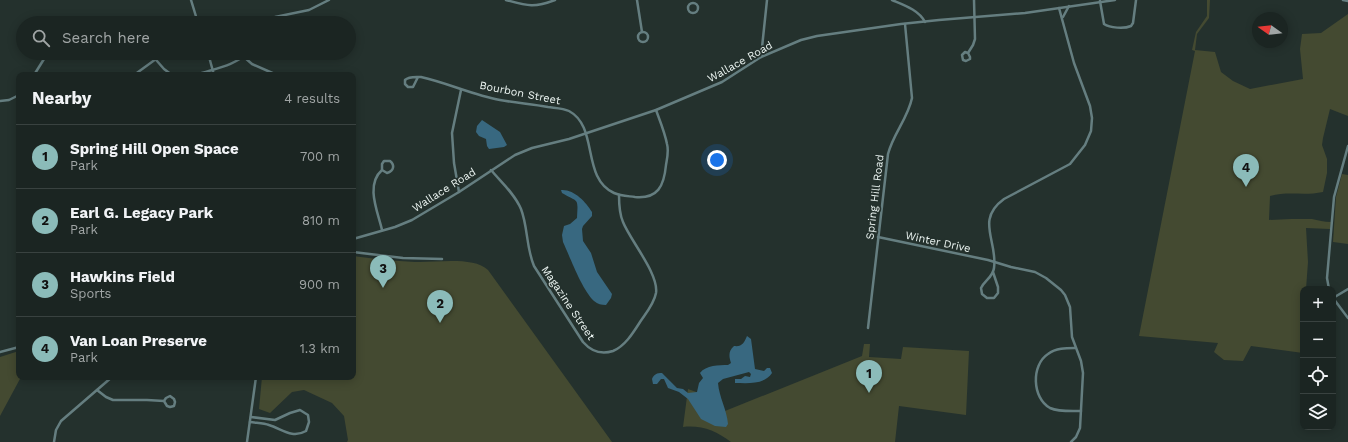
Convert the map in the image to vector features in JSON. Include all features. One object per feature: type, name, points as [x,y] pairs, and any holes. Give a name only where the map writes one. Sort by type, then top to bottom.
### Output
[{"type":"street","points":[[192,0],[196,16]]},
{"type":"street","points":[[281,16],[309,10],[328,0]]},
{"type":"street","points":[[506,0],[529,6],[535,6],[555,0]]},
{"type":"street","points":[[637,0],[642,32]]},
{"type":"street","points":[[761,57],[766,0]]},
{"type":"street","points":[[892,0],[916,11],[925,22]]},
{"type":"street","points":[[968,53],[975,39],[974,0]]},
{"type":"street","name":"Wallace Road","points":[[356,238],[412,220],[459,192],[506,159],[523,151],[586,133],[656,110],[722,82],[761,57],[807,38],[906,24],[1025,13],[1115,0]]},
{"type":"street","points":[[1100,1],[1104,24],[1110,27],[1128,27],[1133,23],[1136,0]]},
{"type":"street","points":[[1343,0],[1348,1]]},
{"type":"street","points":[[1062,18],[1069,6]]},
{"type":"street","points":[[993,272],[998,287],[998,293],[994,298],[987,298],[982,294],[981,288],[993,272],[995,261],[988,224],[991,212],[1004,199],[1070,164],[1085,145],[1091,131],[1092,118],[1090,106],[1074,63],[1059,8]]},
{"type":"street","name":"Spring Hill Road","points":[[868,328],[888,153],[909,110],[912,98],[906,24]]},
{"type":"street","points":[[36,72],[43,60]]},
{"type":"street","points":[[138,72],[155,60]]},
{"type":"street","points":[[157,60],[168,72]]},
{"type":"street","points":[[210,60],[213,72]]},
{"type":"street","points":[[204,72],[239,60]]},
{"type":"street","points":[[247,60],[252,64],[270,72]]},
{"type":"street","points":[[418,77],[413,86],[408,87],[405,84],[405,80],[408,78],[418,77]]},
{"type":"street","name":"Bourbon Street","points":[[418,77],[499,100],[568,111],[582,124],[586,133]]},
{"type":"street","points":[[459,192],[454,163],[452,133],[461,90]]},
{"type":"street","points":[[0,101],[9,100],[16,96]]},
{"type":"street","points":[[586,133],[590,155],[597,176],[604,186],[619,195],[645,197],[657,192],[660,188],[666,169],[668,148],[656,110]]},
{"type":"street","points":[[1328,286],[1327,278],[1334,197],[1348,146]]},
{"type":"street","points":[[382,170],[385,172],[391,171],[393,164],[388,160],[384,161],[382,164],[382,170],[377,176],[373,187],[374,198],[382,230]]},
{"type":"street","name":"Magazine Street","points":[[491,170],[513,195],[521,208],[529,255],[534,266],[583,342],[592,350],[598,352],[611,352],[626,341],[648,311],[656,294],[656,287],[652,275],[623,224],[620,212],[619,195]]},
{"type":"street","name":"Winter Drive","points":[[878,237],[995,261],[1011,267],[1036,272],[1046,278],[1065,295],[1070,307],[1071,331],[1075,348]]},
{"type":"street","points":[[356,252],[403,258],[442,259]]},
{"type":"street","points":[[1336,296],[1348,289]]},
{"type":"street","points":[[1336,302],[1348,318]]},
{"type":"street","points":[[0,352],[16,348]]},
{"type":"street","points":[[1071,442],[1079,431],[1081,411],[1083,373],[1081,361],[1075,348],[1059,349],[1050,352],[1038,366],[1036,388],[1040,399],[1050,408],[1058,410],[1081,411]]},
{"type":"street","points":[[54,442],[56,430],[61,421],[109,380]]},
{"type":"street","points":[[246,442],[256,380]]},
{"type":"street","points":[[97,390],[113,400],[164,401],[170,396],[174,399],[174,406],[170,407],[165,405],[164,401]]},
{"type":"street","points":[[250,422],[267,424],[281,431],[296,434],[306,431],[310,420],[306,413],[300,410],[275,420],[251,417]]},
{"type":"green space","points":[[1207,0],[1210,0],[1209,18],[1197,34],[1195,50],[1215,52],[1221,72],[1233,81],[1250,89],[1303,79],[1300,49],[1302,34],[1321,33],[1348,14],[1348,116],[1330,109],[1322,145],[1327,159],[1327,173],[1323,192],[1270,196],[1269,220],[1312,219],[1331,222],[1330,229],[1306,228],[1308,262],[1306,286],[1300,286],[1300,353],[1251,346],[1243,361],[1224,360],[1214,352],[1218,343],[1139,336],[1195,51],[1192,50],[1196,32],[1207,16]]},
{"type":"green space","points":[[1342,174],[1348,175],[1348,244],[1333,242],[1336,197]]},
{"type":"green space","points":[[356,256],[415,262],[464,262],[473,263],[488,270],[612,442],[347,442],[348,440],[344,416],[332,403],[304,390],[292,392],[270,413],[259,409],[262,380],[356,380]]},
{"type":"green space","points":[[864,344],[870,344],[869,357],[901,359],[903,347],[969,351],[966,415],[899,406],[895,442],[731,442],[720,435],[703,428],[683,427],[688,389],[710,397],[720,413],[862,356]]},
{"type":"green space","points":[[16,352],[16,380],[19,380],[0,416],[0,357]]},
{"type":"water","points":[[482,120],[500,132],[507,145],[504,147],[489,149],[486,139],[479,136],[476,132],[477,126]]},
{"type":"water","points":[[561,190],[566,190],[575,194],[583,200],[592,212],[592,216],[582,229],[583,241],[591,253],[597,272],[612,294],[606,305],[601,305],[594,301],[585,289],[563,242],[562,235],[564,226],[570,224],[577,218],[577,203],[562,193]]},
{"type":"water","points":[[747,336],[751,339],[755,369],[764,371],[767,368],[770,368],[772,373],[765,380],[750,383],[735,383],[735,379],[741,379],[745,376],[750,377],[751,374],[749,372],[723,379],[718,383],[728,424],[726,427],[715,426],[701,419],[688,399],[679,392],[668,388],[664,379],[661,379],[657,384],[653,384],[652,379],[654,376],[662,373],[677,388],[683,389],[688,393],[697,392],[699,383],[703,378],[700,373],[709,367],[728,365],[731,363],[729,356],[731,350],[734,346],[739,346],[742,344]]},
{"type":"place","name":"Van Loan Preserve","points":[[1246,187]]},
{"type":"place","name":"Hawkins Field","points":[[383,288]]},
{"type":"place","name":"Earl G. Legacy Park","points":[[440,323]]},
{"type":"place","name":"Spring Hill Open Space","points":[[869,393]]}]
